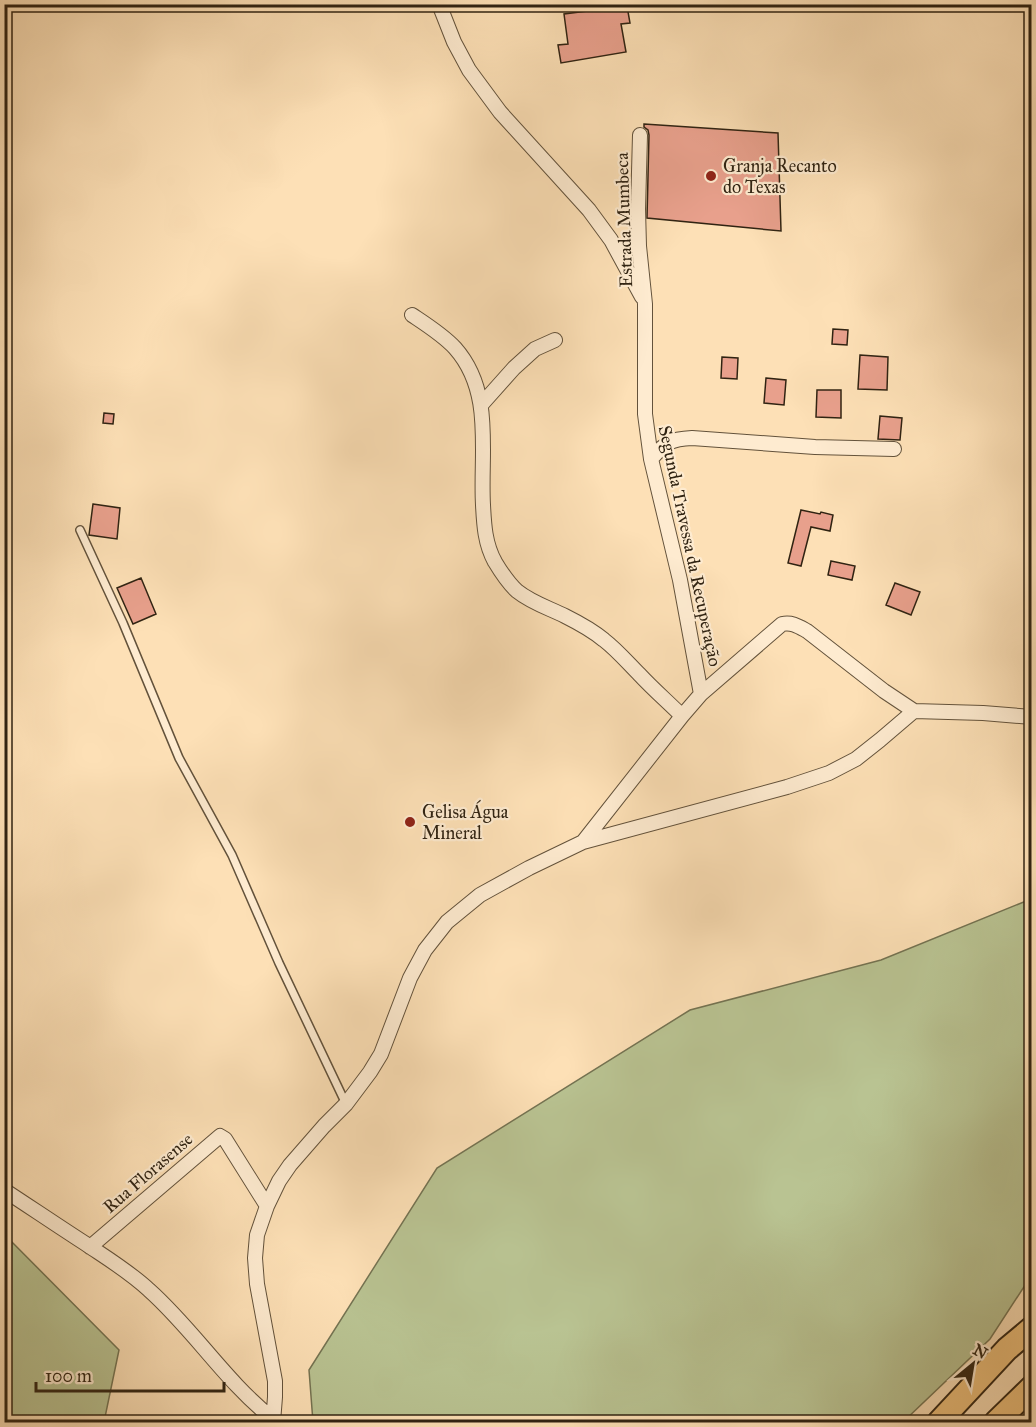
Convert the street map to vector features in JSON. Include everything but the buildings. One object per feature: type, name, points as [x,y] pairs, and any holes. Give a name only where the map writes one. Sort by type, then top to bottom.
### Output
[{"type":"highway","points":[[939,1422],[993,1364],[1032,1328]]},
{"type":"highway","points":[[996,1422],[1032,1387]]},
{"type":"street","name":"Segunda Travessa da Recuperação","points":[[439,4],[454,42],[469,70],[500,112],[595,217],[611,240],[645,304],[645,414],[651,459],[680,580],[701,694]]},
{"type":"street","name":"Estrada Mumbeca","points":[[640,135],[639,246],[645,304]]},
{"type":"street","points":[[412,315],[440,334],[455,349],[469,369],[479,393],[483,419],[482,472],[487,543],[494,560],[507,580],[516,590],[533,602],[566,616],[604,639],[682,716]]},
{"type":"street","points":[[481,405],[514,368],[535,349],[555,340]]},
{"type":"street","points":[[651,459],[668,442],[692,438],[804,446],[894,449]]},
{"type":"street","name":"Segunda Travessa da Recuperação","points":[[273,1421],[275,1381],[257,1284],[255,1258],[257,1235],[267,1206],[290,1165],[345,1104],[370,1072],[381,1054],[410,978],[425,950],[447,922],[480,895],[582,842],[701,694],[782,624],[796,624],[807,631],[884,691],[914,711]]},
{"type":"street","points":[[582,842],[765,793],[829,773],[856,759],[914,711],[1032,717]]},
{"type":"street","name":"Rua Florasense","points":[[90,1247],[220,1136],[225,1139],[267,1206]]},
{"type":"street","points":[[4,1190],[148,1288],[218,1366],[273,1421]]},
{"type":"lane","points":[[80,530],[123,623],[179,758],[232,855],[279,963],[345,1104]]},
{"type":"green space","points":[[1031,899],[1031,1276],[990,1339],[903,1422],[313,1422],[309,1370],[437,1168],[690,1010],[881,960]]},
{"type":"green space","points":[[4,1234],[119,1350],[104,1422],[5,1422]]},
{"type":"place","name":"Granja Recanto do Texas","points":[[711,176]]},
{"type":"place","name":"Gelisa Água Mineral","points":[[410,822]]}]
